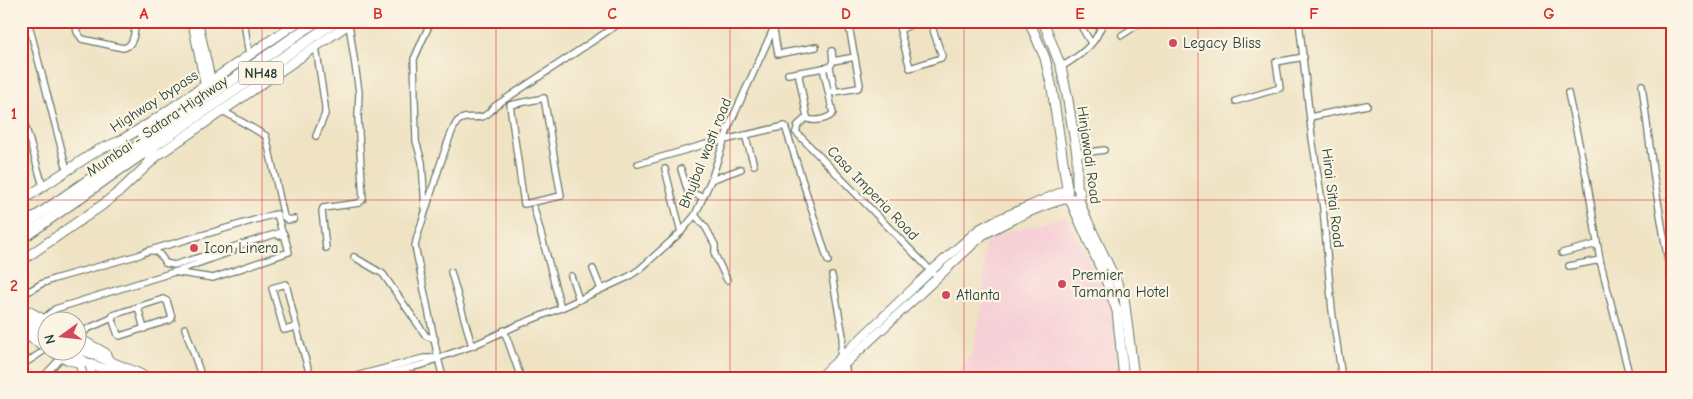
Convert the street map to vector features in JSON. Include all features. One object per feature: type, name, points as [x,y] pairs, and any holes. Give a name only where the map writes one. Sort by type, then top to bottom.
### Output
[{"type":"highway","name":"Mumbai - Satara Highway","points":[[21,227],[317,21]]},
{"type":"highway","name":"Mumbai - Satara Highway","points":[[21,239],[336,21]]},
{"type":"highway","points":[[156,119],[172,121]]},
{"type":"highway","points":[[143,141],[144,127]]},
{"type":"highway","points":[[173,133],[192,133]]},
{"type":"highway","points":[[149,162],[153,147]]},
{"type":"main road","points":[[192,21],[198,38],[208,83]]},
{"type":"main road","points":[[198,21],[198,38]]},
{"type":"main road","name":"Highway bypass","points":[[21,201],[98,150],[144,127],[299,21]]},
{"type":"main road","name":"Hinjawadi Road","points":[[1029,21],[1045,58],[1073,188]]},
{"type":"main road","points":[[21,261],[114,196],[149,162],[351,23]]},
{"type":"main road","points":[[1034,30],[1044,23]]},
{"type":"main road","name":"Hinjawadi Road","points":[[1044,23],[1061,67],[1077,154],[1073,188]]},
{"type":"main road","points":[[1073,188],[1068,195],[1075,198]]},
{"type":"main road","points":[[819,378],[934,274],[979,229],[1073,188]]},
{"type":"main road","points":[[934,274],[983,235],[997,227],[1059,200],[1075,198]]},
{"type":"main road","points":[[1075,198],[1080,224],[1106,280],[1117,311],[1124,378]]},
{"type":"main road","name":"Hinjawadi Road","points":[[1075,198],[1124,298],[1134,378]]},
{"type":"main road","points":[[21,307],[38,316]]},
{"type":"main road","points":[[21,315],[38,324]]},
{"type":"main road","points":[[21,323],[38,333]]},
{"type":"main road","points":[[21,332],[38,342]]},
{"type":"main road","points":[[88,346],[105,353],[109,366],[128,378]]},
{"type":"main road","points":[[830,378],[840,361]]},
{"type":"main road","points":[[80,362],[84,378]]},
{"type":"main road","points":[[84,362],[121,366],[146,378]]},
{"type":"main road","points":[[89,364],[93,378]]},
{"type":"street","points":[[28,21],[68,170]]},
{"type":"street","points":[[75,21],[77,32],[82,39],[123,48],[132,44],[136,21]]},
{"type":"street","points":[[244,21],[249,55]]},
{"type":"street","points":[[426,213],[422,162],[416,142],[414,59],[431,21]]},
{"type":"street","points":[[443,378],[415,250],[417,237],[447,143],[456,122],[466,116],[485,116],[495,106],[522,90],[623,21]]},
{"type":"street","name":"Bhujbal wasti road","points":[[368,378],[425,364],[472,346],[504,330],[561,308],[634,274],[681,232],[694,215],[711,180],[741,98],[777,21]]},
{"type":"street","points":[[832,93],[858,88],[860,85],[848,21]]},
{"type":"street","points":[[898,21],[908,66],[912,68],[942,56],[930,21]]},
{"type":"street","points":[[900,30],[918,21]]},
{"type":"street","points":[[1078,21],[1092,43]]},
{"type":"street","points":[[1122,34],[1144,21]]},
{"type":"street","name":"Hirai Sitai Road","points":[[1300,21],[1310,117],[1324,218],[1332,310],[1342,378]]},
{"type":"street","points":[[326,248],[323,208],[359,203],[363,199],[358,118],[359,92],[351,23]]},
{"type":"street","points":[[1061,67],[1086,50],[1096,38],[1101,23]]},
{"type":"street","points":[[774,30],[778,54],[816,47]]},
{"type":"street","points":[[316,47],[325,106],[316,136]]},
{"type":"street","points":[[832,51],[834,60]]},
{"type":"street","points":[[1236,101],[1280,88],[1276,62],[1304,56]]},
{"type":"street","points":[[788,74],[826,68],[834,60],[855,57]]},
{"type":"street","points":[[800,73],[799,77],[807,117],[808,120],[812,121],[832,115],[833,113],[832,93],[826,68]]},
{"type":"street","points":[[1642,85],[1654,178],[1672,285]]},
{"type":"street","points":[[522,90],[526,102]]},
{"type":"street","points":[[1568,93],[1600,260],[1630,378]]},
{"type":"street","points":[[544,98],[561,196],[524,204],[510,105],[526,102],[544,98]]},
{"type":"street","points":[[1310,117],[1367,105]]},
{"type":"street","points":[[21,111],[43,186]]},
{"type":"street","points":[[223,111],[266,136],[286,220],[294,219]]},
{"type":"street","points":[[788,135],[796,132],[798,125],[807,117]]},
{"type":"street","points":[[638,164],[701,145],[785,126],[806,197],[828,261]]},
{"type":"street","name":"Casa Imperia Road","points":[[796,132],[934,274]]},
{"type":"street","points":[[745,135],[754,165]]},
{"type":"street","points":[[1077,154],[1104,150]]},
{"type":"street","points":[[665,169],[681,232]]},
{"type":"street","points":[[681,169],[688,192],[703,197]]},
{"type":"street","points":[[711,180],[741,169]]},
{"type":"street","points":[[534,208],[561,308]]},
{"type":"street","points":[[21,296],[41,284],[54,279],[139,255],[146,250],[272,215],[277,214],[282,232],[174,266],[166,263],[161,254],[146,250]]},
{"type":"street","points":[[694,215],[706,228],[715,245],[715,255],[727,280]]},
{"type":"street","points":[[52,312],[55,309],[174,272],[284,234],[289,252],[213,278],[174,272]]},
{"type":"street","points":[[1562,253],[1597,244]]},
{"type":"street","points":[[354,257],[384,274],[426,336],[435,339]]},
{"type":"street","points":[[1569,266],[1600,260]]},
{"type":"street","points":[[593,269],[601,289]]},
{"type":"street","points":[[451,272],[472,346]]},
{"type":"street","points":[[571,276],[579,300]]},
{"type":"street","points":[[832,276],[843,336],[840,361],[847,376]]},
{"type":"street","points":[[296,327],[284,330],[272,288],[286,284],[311,378]]},
{"type":"street","points":[[88,329],[112,318],[113,314],[165,299],[171,316],[170,320],[120,336],[112,318]]},
{"type":"street","points":[[138,307],[144,329]]},
{"type":"street","points":[[185,328],[202,378]]},
{"type":"street","points":[[504,330],[522,378]]},
{"type":"street","points":[[21,366],[38,355]]},
{"type":"street","name":"Bhujbal wasti road","points":[[348,378],[424,358],[438,358]]},
{"type":"street","points":[[45,378],[44,376],[58,362]]},
{"type":"shaded area","points":[[1067,216],[1112,307],[1118,378],[955,378],[972,353],[983,301],[986,238]]},
{"type":"place","name":"Legacy Bliss","points":[[1173,43]]},
{"type":"place","name":"Icon Linera","points":[[194,248]]},
{"type":"place","name":"Premier Tamanna Hotel","points":[[1062,284]]},
{"type":"place","name":"Atlanta","points":[[946,295]]}]
